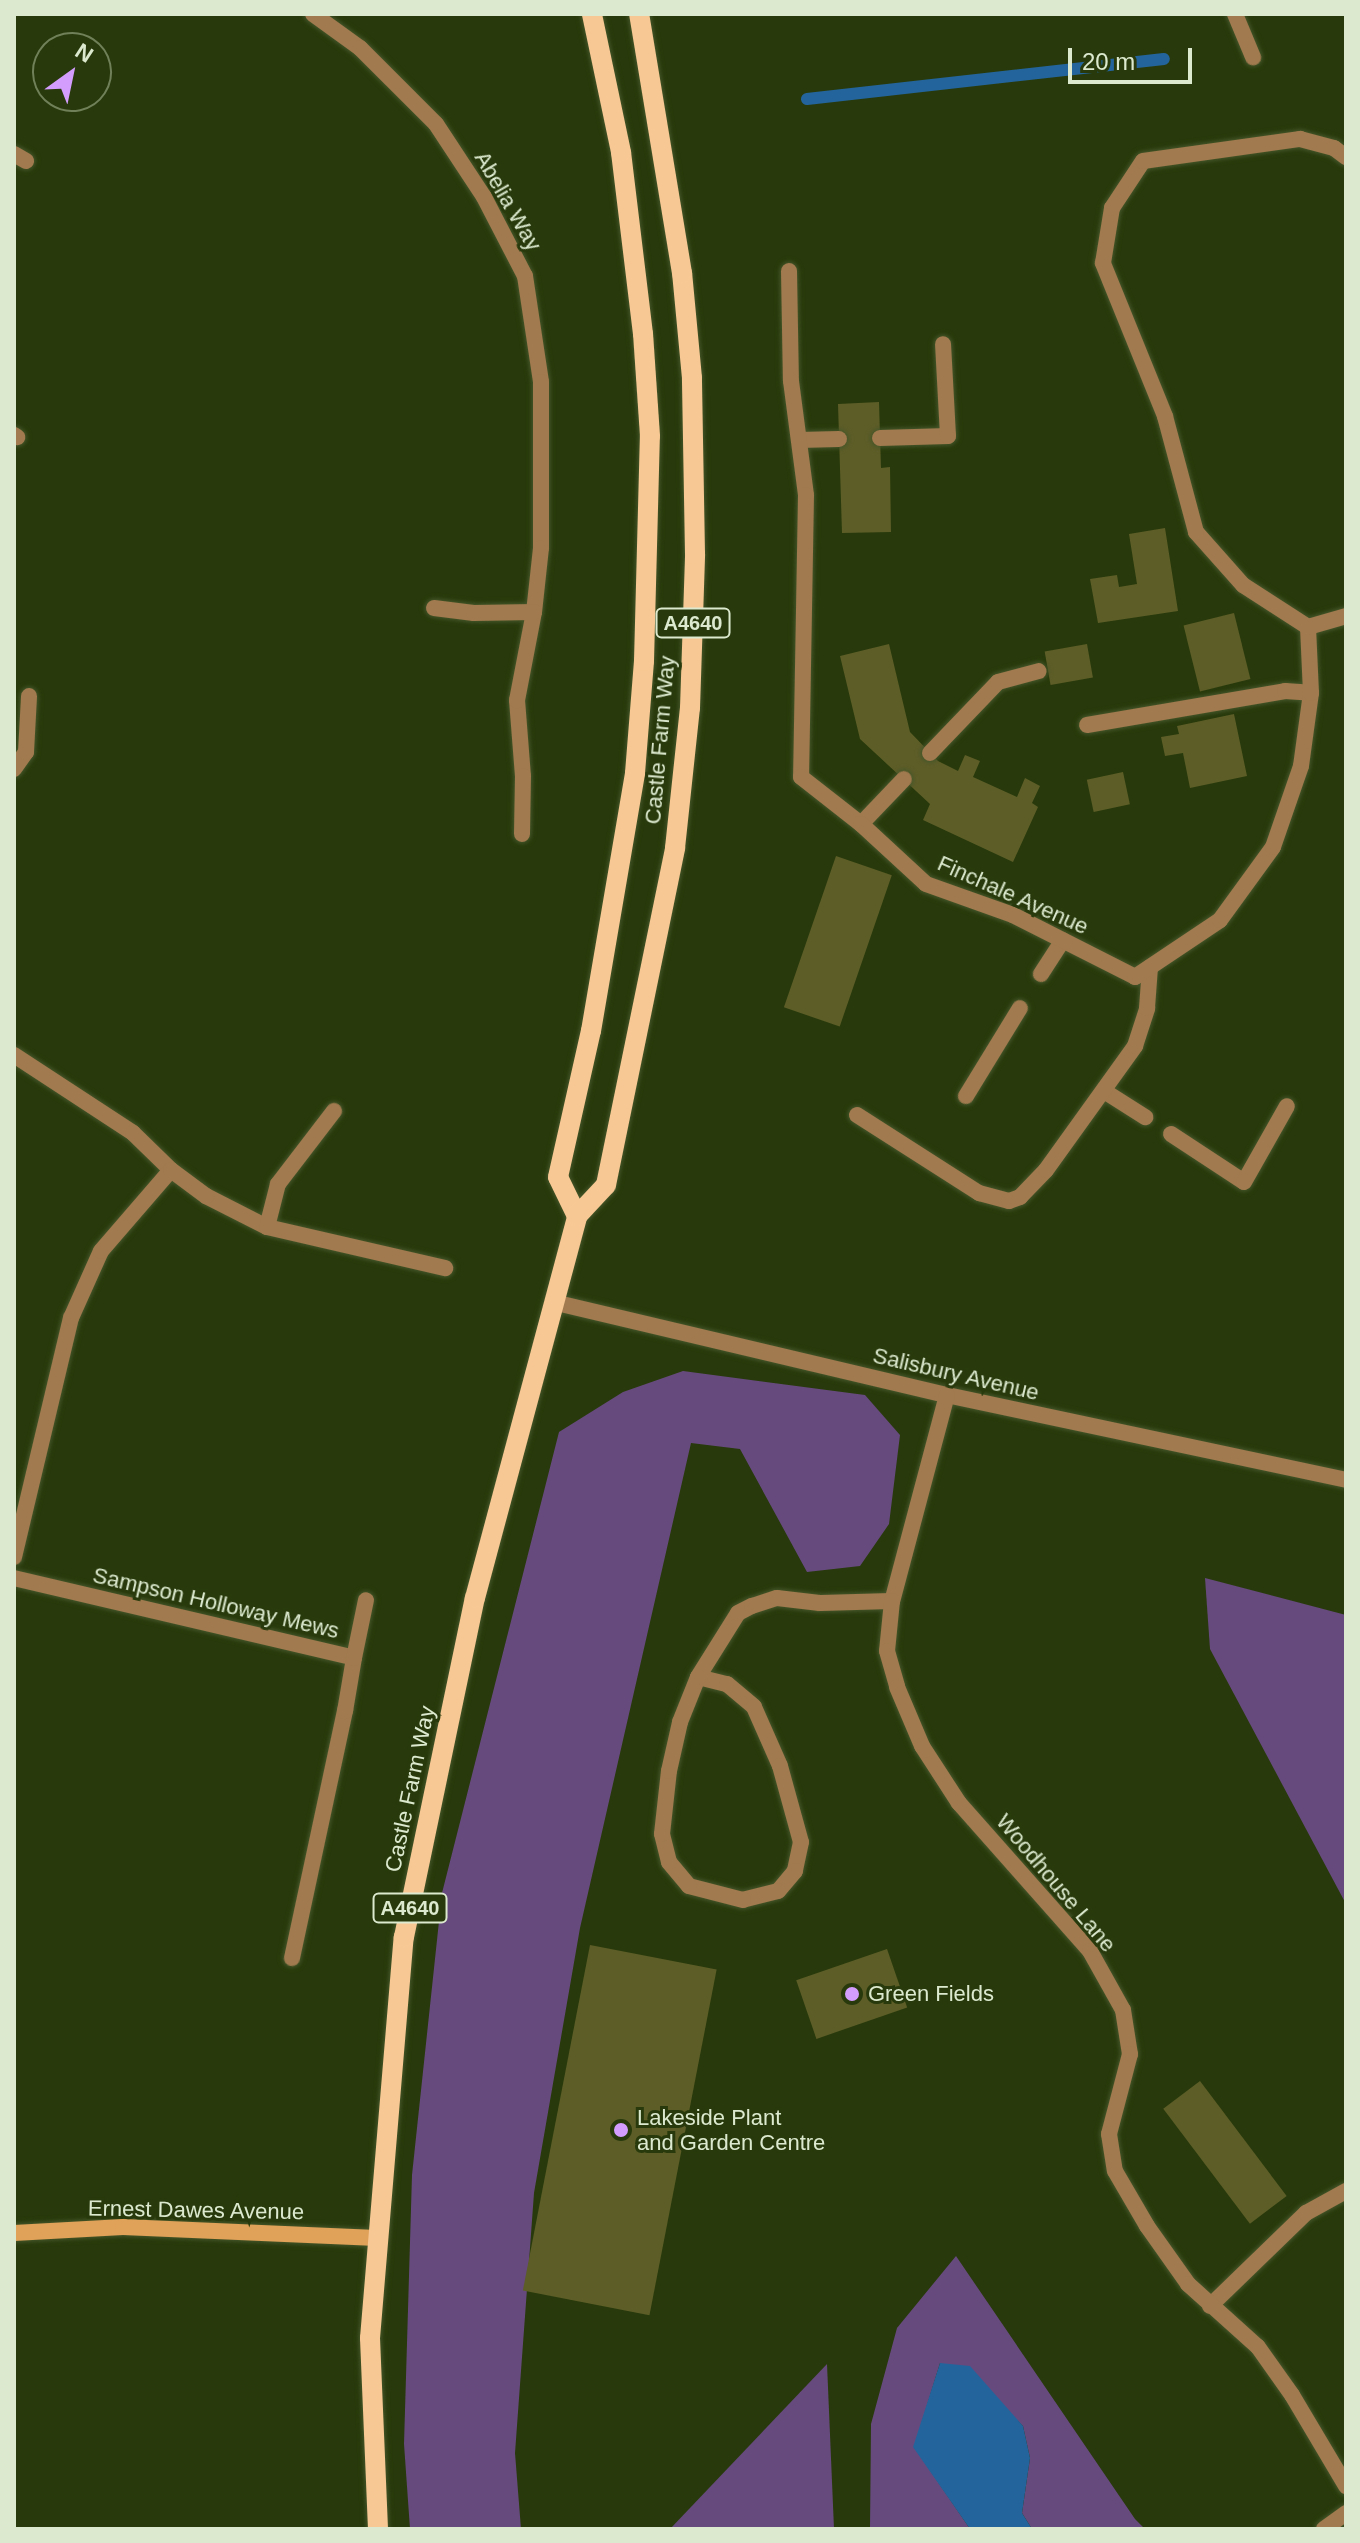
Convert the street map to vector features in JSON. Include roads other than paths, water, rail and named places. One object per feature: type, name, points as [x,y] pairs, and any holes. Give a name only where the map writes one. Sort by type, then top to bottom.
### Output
[{"type":"main road","name":"Castle Farm Way","points":[[577,1216],[558,1177],[591,1031],[635,773],[645,645],[650,436],[643,334],[621,152],[592,14]]},
{"type":"main road","name":"Castle Farm Way","points":[[378,2529],[370,2338],[404,1937],[475,1598],[557,1303],[577,1216],[606,1185],[644,1016],[675,848],[690,708],[695,554],[692,378],[682,273],[639,14]]},
{"type":"street","name":"Abelia Way","points":[[313,14],[360,48],[436,124],[484,197],[525,276],[541,382],[541,548],[534,612],[517,700],[523,776],[522,834]]},
{"type":"street","points":[[1235,14],[1253,57]]},
{"type":"street","points":[[1346,157],[1334,148],[1300,139],[1143,161],[1112,208],[1103,263],[1165,416],[1196,532],[1243,585],[1308,627],[1346,616]]},
{"type":"street","name":"Finchale Avenue","points":[[789,271],[791,381],[806,495],[801,777],[861,824],[926,884],[1013,915],[1135,977],[1150,967]]},
{"type":"street","points":[[880,438],[948,436],[943,344]]},
{"type":"street","points":[[799,440],[839,439]]},
{"type":"street","points":[[434,608],[474,613],[534,612]]},
{"type":"street","points":[[857,1115],[979,1193],[1009,1201],[1028,1190],[1104,1091],[1139,1036],[1147,1008],[1150,967],[1220,920],[1273,847],[1301,766],[1311,693],[1308,627]]},
{"type":"street","points":[[930,753],[998,682],[1039,671]]},
{"type":"street","points":[[1087,725],[1285,691],[1311,693]]},
{"type":"street","points":[[14,769],[26,752],[29,696]]},
{"type":"street","points":[[861,824],[904,779]]},
{"type":"street","points":[[1041,974],[1063,940]]},
{"type":"street","points":[[966,1096],[1020,1008]]},
{"type":"street","points":[[14,1055],[133,1133],[171,1170],[206,1196],[267,1227],[445,1268]]},
{"type":"street","points":[[1104,1091],[1145,1117]]},
{"type":"street","points":[[1171,1134],[1244,1182],[1287,1106]]},
{"type":"street","points":[[267,1227],[278,1184],[334,1111]]},
{"type":"street","points":[[14,1557],[71,1318],[101,1251],[171,1170]]},
{"type":"street","name":"Salisbury Avenue","points":[[557,1303],[947,1395],[1346,1480]]},
{"type":"street","name":"Woodhouse Lane","points":[[947,1395],[892,1601],[887,1651],[897,1687],[922,1746],[959,1803],[1090,1951],[1123,2010],[1130,2054],[1109,2134],[1115,2171],[1155,2238],[1188,2284],[1258,2347],[1292,2395],[1346,2486]]},
{"type":"street","name":"Sampson Holloway Mews","points":[[14,1578],[354,1658],[292,1958]]},
{"type":"street","points":[[698,1677],[727,1684],[754,1707],[780,1766],[801,1842],[795,1871],[778,1891],[743,1900],[702,1890],[689,1886],[669,1862],[662,1834],[669,1771],[680,1722],[698,1677],[738,1613],[777,1598],[820,1603],[892,1601]]},
{"type":"street","points":[[354,1658],[366,1600]]},
{"type":"street","points":[[1210,2306],[1306,2213],[1346,2191]]},
{"type":"street","name":"Ernest Dawes Avenue","points":[[14,2233],[123,2227],[377,2238]]},
{"type":"street","points":[[1324,2529],[1346,2513]]},
{"type":"water","points":[[940,2363],[970,2366],[1023,2426],[1030,2458],[1022,2513],[1032,2529],[970,2529],[913,2447]]},
{"type":"waterway","points":[[807,99],[1164,59]]},
{"type":"place","name":"Green Fields","points":[[852,1994]]},
{"type":"place","name":"Lakeside Plant and Garden Centre","points":[[621,2130]]}]
